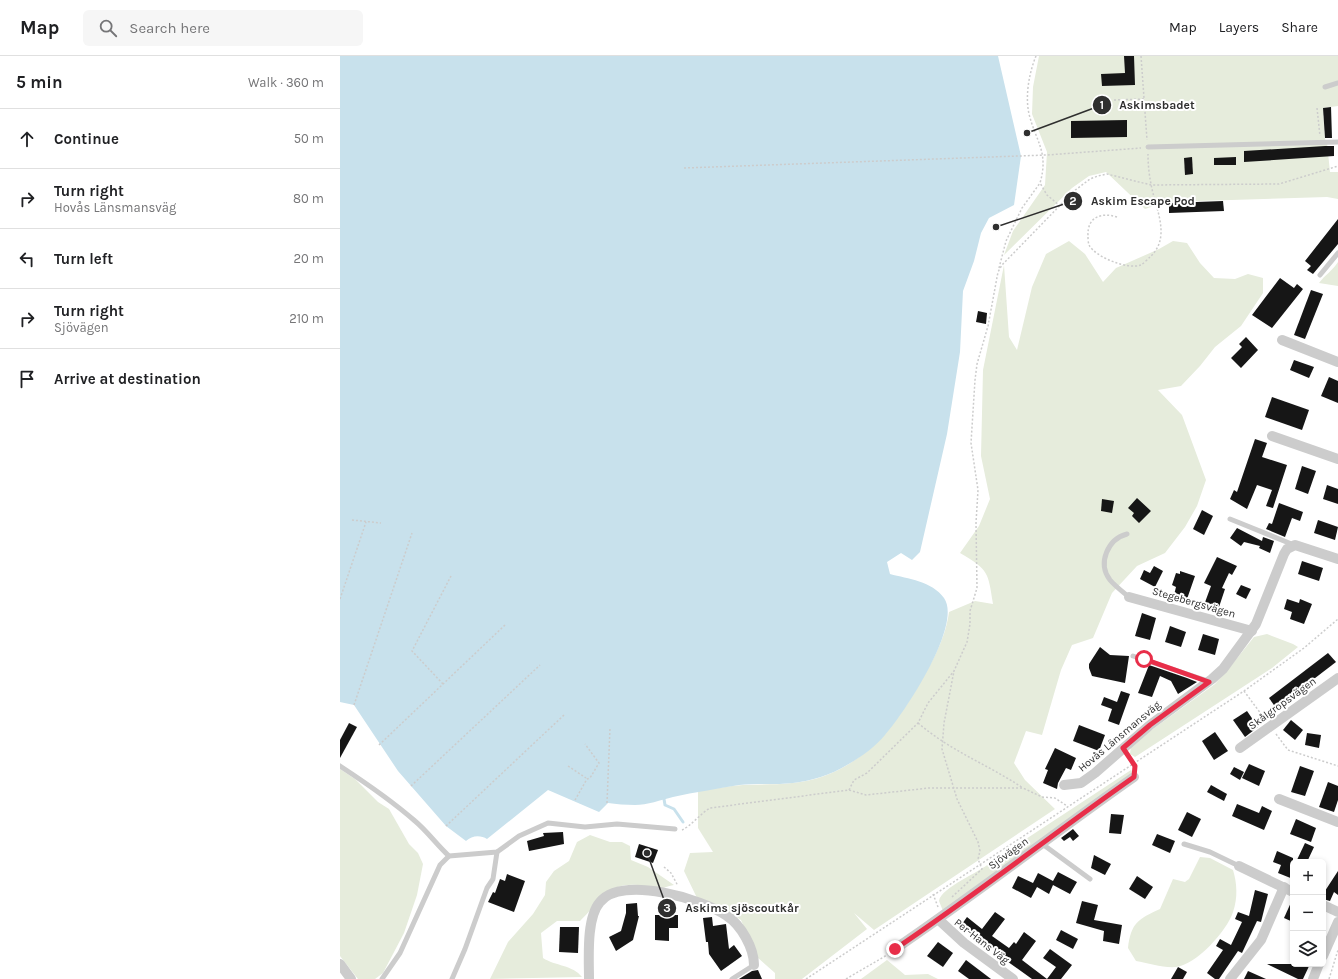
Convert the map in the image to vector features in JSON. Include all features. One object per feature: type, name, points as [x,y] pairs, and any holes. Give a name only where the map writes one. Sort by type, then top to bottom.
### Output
[{"type":"street","points":[[1282,340],[1338,362]]},
{"type":"street","points":[[1272,436],[1338,459]]},
{"type":"street","points":[[1295,545],[1338,559]]},
{"type":"street","name":"Hovås Länsmansväg","points":[[1064,785],[1082,783],[1150,725],[1209,682],[1223,669],[1252,631],[1260,617],[1284,554],[1287,549],[1295,545]]},
{"type":"street","name":"Stegebergsvägen","points":[[1129,596],[1252,631]]},
{"type":"street","name":"Skålgropsvägen","points":[[1240,748],[1338,678]]},
{"type":"street","name":"Sjövägen","points":[[895,949],[941,918],[1041,843],[1134,777]]},
{"type":"street","points":[[1279,799],[1338,822]]},
{"type":"street","points":[[1230,979],[1261,940],[1289,889],[1239,866]]},
{"type":"street","points":[[589,979],[593,913],[601,900],[614,892],[633,890],[681,896],[727,916],[735,924],[749,945],[754,957],[754,965]]},
{"type":"street","points":[[1326,906],[1338,912]]},
{"type":"street","name":"Per-Hans Väg","points":[[941,918],[964,943],[1013,979]]},
{"type":"street","points":[[1326,949],[1338,922]]},
{"type":"street","points":[[340,964],[351,979]]},
{"type":"street","points":[[1313,979],[1318,967]]},
{"type":"lane","points":[[1325,87],[1338,82]]},
{"type":"lane","points":[[1148,148],[1338,142]]},
{"type":"lane","points":[[1320,275],[1338,253]]},
{"type":"lane","points":[[1230,519],[1295,545]]},
{"type":"lane","points":[[1127,534],[1120,536],[1110,546],[1106,552],[1105,561],[1106,572],[1110,580],[1129,596]]},
{"type":"lane","points":[[1133,656],[1209,682]]},
{"type":"lane","points":[[340,766],[370,785],[397,806],[416,822],[449,856]]},
{"type":"lane","points":[[382,979],[400,954],[440,865],[449,856],[497,852],[519,836],[548,823],[585,827],[617,824],[675,829]]},
{"type":"lane","points":[[1041,843],[1090,879]]},
{"type":"lane","points":[[1184,844],[1210,852],[1239,866]]},
{"type":"lane","points":[[452,979],[487,888],[493,879],[497,852]]},
{"type":"lane","points":[[732,979],[754,965]]},
{"type":"path","points":[[949,899],[982,869],[978,859],[980,850],[978,842],[957,799],[942,749],[942,742],[954,671],[967,642],[970,624],[970,610],[977,588],[976,523],[978,490],[971,443],[977,364],[988,326],[1006,241],[1022,208],[1040,183],[1043,172],[1043,151],[1029,113],[1029,86],[1036,56]]},
{"type":"path","points":[[1117,217],[1109,215],[1100,216],[1092,220],[1088,227],[1088,244],[1095,252],[1112,262],[1128,265],[1141,265],[1152,255],[1161,241],[1161,226],[1151,185],[1141,56]]},
{"type":"path","points":[[1114,100],[1144,99]]},
{"type":"path","points":[[1317,108],[1321,142]]},
{"type":"path","points":[[684,168],[1047,155],[1148,148]]},
{"type":"path","points":[[999,270],[1006,261],[1081,185],[1098,176],[1107,174],[1151,185],[1279,184],[1338,166]]},
{"type":"path","points":[[1040,183],[1047,195],[1060,206]]},
{"type":"path","points":[[352,520],[381,523]]},
{"type":"path","points":[[340,599],[366,522]]},
{"type":"path","points":[[354,705],[412,533]]},
{"type":"path","points":[[443,684],[412,651],[451,576]]},
{"type":"path","points":[[806,979],[980,863],[1244,691],[1304,648],[1338,619]]},
{"type":"path","points":[[379,745],[505,625]]},
{"type":"path","points":[[411,786],[540,665]]},
{"type":"path","points":[[849,790],[854,780],[867,773],[918,723],[928,703],[954,671]]},
{"type":"path","points":[[1244,691],[1288,750],[1338,766]]},
{"type":"path","points":[[446,826],[564,715]]},
{"type":"path","points":[[918,723],[934,737],[954,750],[1023,788],[1042,797],[1055,798],[1067,806]]},
{"type":"path","points":[[608,803],[610,728]]},
{"type":"path","points":[[575,800],[587,778],[590,778],[599,763],[585,744]]},
{"type":"path","points":[[1123,748],[1133,763],[1136,771],[1134,777]]},
{"type":"path","points":[[568,766],[587,778]]},
{"type":"path","points":[[675,829],[682,830],[688,827],[699,815],[710,808],[849,790],[866,795],[929,788],[1023,788]]},
{"type":"path","points":[[664,867],[676,880],[681,896]]},
{"type":"path","points":[[933,894],[941,918]]},
{"type":"path","points":[[846,979],[895,949]]},
{"type":"path","points":[[1329,979],[1338,950]]},
{"type":"green space","points":[[1039,56],[1338,56],[1338,106],[1323,108],[1325,139],[1327,143],[1330,172],[1338,172],[1338,199],[1327,197],[1166,202],[1145,209],[1106,172],[1089,176],[1072,188],[1004,255],[1013,231],[1045,185],[1047,152],[1032,114],[1033,87]]},
{"type":"green space","points":[[1069,241],[1085,254],[1103,282],[1116,268],[1159,249],[1173,241],[1187,243],[1200,263],[1214,278],[1235,279],[1248,274],[1263,278],[1263,293],[1241,326],[1215,347],[1181,386],[1158,390],[1182,415],[1206,480],[1197,506],[1185,527],[1165,553],[1137,566],[1112,593],[1093,638],[1072,645],[1061,670],[1042,735],[1026,731],[1014,763],[1025,780],[1055,809],[874,930],[854,913],[867,929],[802,979],[775,979],[775,973],[757,957],[741,920],[730,913],[697,898],[684,871],[690,853],[713,852],[698,828],[698,791],[737,785],[786,784],[812,780],[831,773],[848,764],[864,753],[878,740],[903,710],[936,654],[944,634],[949,612],[975,601],[993,604],[990,585],[986,573],[977,564],[960,553],[979,526],[990,499],[981,456],[983,370],[1004,265],[1009,337],[1017,350],[1032,287],[1046,254]]},
{"type":"green space","points":[[1338,262],[1338,286],[1319,283],[1324,278]]},
{"type":"green space","points":[[1267,634],[1298,647],[1272,668],[1135,757],[1130,754],[1131,745],[1215,684],[1254,637]]},
{"type":"green space","points":[[340,769],[355,779],[378,802],[389,809],[409,844],[418,853],[423,864],[417,895],[404,933],[383,973],[375,979],[358,979],[340,956]]},
{"type":"green space","points":[[1131,770],[1134,773],[943,911],[939,901],[941,896],[947,890],[986,866]]},
{"type":"green space","points":[[590,835],[610,842],[622,842],[630,846],[631,860],[648,867],[674,885],[660,889],[638,885],[618,887],[604,895],[580,921],[557,921],[541,933],[543,958],[574,970],[582,977],[490,979],[508,942],[533,914],[545,895],[546,882],[554,871],[569,861],[577,842]]},
{"type":"green space","points":[[1200,857],[1210,858],[1233,870],[1236,885],[1236,901],[1230,920],[1210,946],[1184,965],[1166,967],[1136,961],[1128,948],[1131,933],[1134,927],[1141,919],[1160,909],[1173,879],[1185,882],[1189,879]]},
{"type":"green space","points":[[887,960],[905,975],[928,974],[938,979],[861,979]]},
{"type":"water","points":[[340,56],[998,56],[1021,156],[1014,205],[989,218],[981,233],[974,261],[963,291],[960,352],[947,434],[920,552],[912,560],[901,553],[887,562],[890,574],[926,584],[939,592],[944,598],[948,611],[945,628],[939,648],[917,690],[894,724],[868,752],[841,769],[807,781],[786,784],[739,785],[681,795],[640,805],[608,803],[599,812],[548,790],[487,839],[476,836],[466,841],[446,826],[398,771],[354,705],[340,702]]},
{"type":"building","points":[[1124,56],[1134,56],[1135,85],[1102,86],[1101,74],[1125,73]]},
{"type":"building","points":[[1331,107],[1332,138],[1325,138],[1323,108]]},
{"type":"building","points":[[1127,120],[1127,137],[1071,138],[1071,121]]},
{"type":"building","points":[[1334,146],[1334,156],[1244,162],[1244,151]]},
{"type":"building","points":[[1192,157],[1193,174],[1185,175],[1184,158]]},
{"type":"building","points":[[1236,157],[1236,165],[1214,165],[1214,158]]},
{"type":"building","points":[[1223,201],[1224,211],[1169,213],[1169,203]]},
{"type":"building","points":[[1338,219],[1338,244],[1313,274],[1307,270],[1311,266],[1305,261]]},
{"type":"building","points":[[1280,278],[1294,288],[1297,284],[1303,289],[1272,328],[1252,315]]},
{"type":"building","points":[[1311,290],[1323,294],[1305,339],[1294,335]]},
{"type":"building","points":[[978,311],[987,313],[986,324],[976,322]]},
{"type":"building","points":[[1246,337],[1258,350],[1241,368],[1231,358],[1242,347],[1239,344]]},
{"type":"building","points":[[1294,360],[1314,367],[1309,378],[1290,370]]},
{"type":"building","points":[[1329,377],[1338,381],[1338,403],[1321,396]]},
{"type":"building","points":[[1272,397],[1309,410],[1302,430],[1265,417]]},
{"type":"building","points":[[1255,439],[1267,443],[1262,457],[1287,465],[1273,508],[1266,506],[1272,490],[1257,485],[1247,509],[1230,499],[1234,490],[1237,492]]},
{"type":"building","points":[[1302,466],[1316,471],[1308,494],[1295,489]]},
{"type":"building","points":[[1327,485],[1338,489],[1338,504],[1323,499]]},
{"type":"building","points":[[1137,498],[1151,511],[1139,523],[1132,516],[1134,513],[1128,508]]},
{"type":"building","points":[[1102,499],[1114,501],[1112,513],[1101,511]]},
{"type":"building","points":[[1279,503],[1303,512],[1300,521],[1292,518],[1285,537],[1266,529],[1269,523],[1272,524]]},
{"type":"building","points":[[1202,510],[1213,516],[1204,535],[1193,529]]},
{"type":"building","points":[[1318,520],[1338,527],[1335,540],[1314,533]]},
{"type":"building","points":[[1237,528],[1262,541],[1263,537],[1274,541],[1270,553],[1259,548],[1260,546],[1244,542],[1241,546],[1230,538]]},
{"type":"building","points":[[1217,557],[1237,566],[1232,575],[1229,573],[1222,588],[1225,589],[1218,610],[1204,605],[1211,586],[1204,583]]},
{"type":"building","points":[[1302,561],[1323,568],[1319,581],[1298,574]]},
{"type":"building","points":[[1154,566],[1163,571],[1155,587],[1140,579],[1144,570],[1150,573]]},
{"type":"building","points":[[1180,571],[1195,576],[1187,599],[1174,595],[1176,587],[1172,585],[1176,573],[1180,574]]},
{"type":"building","points":[[1241,585],[1251,589],[1246,599],[1236,594]]},
{"type":"building","points":[[1287,599],[1299,603],[1300,599],[1312,604],[1304,624],[1290,619],[1292,612],[1284,609]]},
{"type":"building","points":[[1142,613],[1156,618],[1150,640],[1135,636]]},
{"type":"building","points":[[1170,626],[1186,632],[1181,647],[1165,642]]},
{"type":"building","points":[[1203,634],[1219,639],[1215,655],[1198,650]]},
{"type":"building","points":[[1100,647],[1110,655],[1129,656],[1125,683],[1092,676],[1089,664]]},
{"type":"building","points":[[1328,653],[1336,662],[1276,708],[1269,698]]},
{"type":"building","points":[[1149,665],[1197,682],[1178,694],[1171,681],[1160,676],[1152,697],[1138,693]]},
{"type":"building","points":[[1121,691],[1130,694],[1119,725],[1108,721],[1112,709],[1101,705],[1104,697],[1117,702]]},
{"type":"building","points":[[1247,711],[1258,727],[1245,737],[1233,720]]},
{"type":"building","points":[[1291,720],[1303,730],[1295,740],[1283,730]]},
{"type":"building","points":[[349,723],[357,727],[340,758],[340,740]]},
{"type":"building","points":[[1079,725],[1105,735],[1099,751],[1073,741]]},
{"type":"building","points":[[1215,732],[1228,751],[1214,760],[1202,741]]},
{"type":"building","points":[[1307,733],[1321,735],[1319,748],[1305,745]]},
{"type":"building","points":[[1055,748],[1076,758],[1071,770],[1066,768],[1058,783],[1057,789],[1043,783],[1048,770],[1045,769]]},
{"type":"building","points":[[1249,764],[1265,771],[1259,786],[1242,778]]},
{"type":"building","points":[[1300,766],[1314,771],[1305,796],[1291,792]]},
{"type":"building","points":[[1234,767],[1244,772],[1240,780],[1230,774]]},
{"type":"building","points":[[1328,782],[1338,786],[1338,800],[1334,812],[1319,807]]},
{"type":"building","points":[[1211,785],[1227,794],[1224,801],[1207,792]]},
{"type":"building","points":[[1237,804],[1259,813],[1262,806],[1272,811],[1264,830],[1232,816]]},
{"type":"building","points":[[1187,812],[1201,819],[1192,837],[1178,830]]},
{"type":"building","points":[[1111,814],[1124,815],[1121,834],[1109,833]]},
{"type":"building","points":[[1296,819],[1316,828],[1311,842],[1290,834]]},
{"type":"building","points":[[1073,829],[1079,836],[1073,841],[1070,837],[1064,841],[1061,838]]},
{"type":"building","points":[[563,832],[564,844],[529,851],[527,841],[544,836],[543,833]]},
{"type":"building","points":[[1157,834],[1175,841],[1170,853],[1152,845]]},
{"type":"building","points":[[1305,843],[1314,847],[1308,859],[1297,859]]},
{"type":"building","points":[[639,844],[658,850],[653,863],[635,857]]},
{"type":"building","points":[[1277,851],[1293,858],[1290,859],[1290,878],[1278,873],[1281,865],[1273,862]]},
{"type":"building","points":[[1094,855],[1111,864],[1105,875],[1091,868]]},
{"type":"building","points":[[1338,871],[1338,895],[1334,892],[1330,901],[1326,900],[1326,889]]},
{"type":"building","points":[[1058,872],[1077,882],[1070,894],[1053,885],[1049,894],[1037,887],[1031,898],[1012,888],[1018,876],[1033,883],[1038,873],[1053,881]]},
{"type":"building","points":[[507,874],[525,881],[514,912],[488,902],[493,892],[495,893],[500,879],[505,881]]},
{"type":"building","points":[[1137,876],[1153,887],[1145,899],[1129,889]]},
{"type":"building","points":[[1255,890],[1268,894],[1261,922],[1257,921],[1242,953],[1238,951],[1219,979],[1215,979],[1207,973],[1223,950],[1216,946],[1220,939],[1231,945],[1242,922],[1235,919],[1238,912],[1249,916]]},
{"type":"building","points":[[1082,901],[1098,905],[1094,920],[1122,925],[1119,944],[1103,941],[1104,931],[1076,923]]},
{"type":"building","points":[[637,903],[639,916],[633,940],[616,951],[609,937],[621,931],[626,913],[626,904]]},
{"type":"building","points":[[1290,905],[1290,921],[1284,918]]},
{"type":"building","points":[[995,912],[1005,919],[992,936],[1009,948],[1014,942],[1016,944],[1024,932],[1036,941],[1022,960],[1047,979],[1032,979],[1004,959],[1006,957],[962,924],[967,917],[982,929]]},
{"type":"building","points":[[655,915],[678,915],[678,928],[669,928],[669,941],[655,940]]},
{"type":"building","points":[[712,917],[713,926],[726,924],[729,949],[734,945],[742,956],[721,971],[709,954],[708,942],[706,942],[703,918]]},
{"type":"building","points":[[560,927],[579,927],[578,953],[559,952]]},
{"type":"building","points":[[1061,930],[1078,939],[1073,949],[1056,940]]},
{"type":"building","points":[[938,942],[953,953],[943,967],[927,956]]},
{"type":"building","points":[[1050,949],[1072,965],[1061,979],[1047,979],[1056,967],[1043,958]]},
{"type":"building","points":[[966,960],[991,979],[969,979],[958,971]]},
{"type":"building","points":[[1267,964],[1290,964],[1290,967],[1309,967],[1303,979],[1298,979]]},
{"type":"building","points":[[1178,967],[1187,972],[1183,979],[1171,979]]},
{"type":"building","points":[[758,970],[762,979],[739,979],[752,971]]},
{"type":"building","points":[[1248,971],[1266,979],[1244,979]]},
{"type":"waterway","points":[[664,799],[665,805],[674,809],[683,822]]},
{"type":"place","name":"Askimsbadet","points":[[1027,133]]},
{"type":"place","name":"Askim Escape Pod","points":[[996,227]]},
{"type":"place","name":"Askims sjöscoutkår","points":[[647,853]]},
{"type":"route","points":[[895,949],[938,920],[1058,830],[1134,777],[1136,771],[1135,766],[1123,748],[1176,705],[1209,682],[1144,659]]}]
